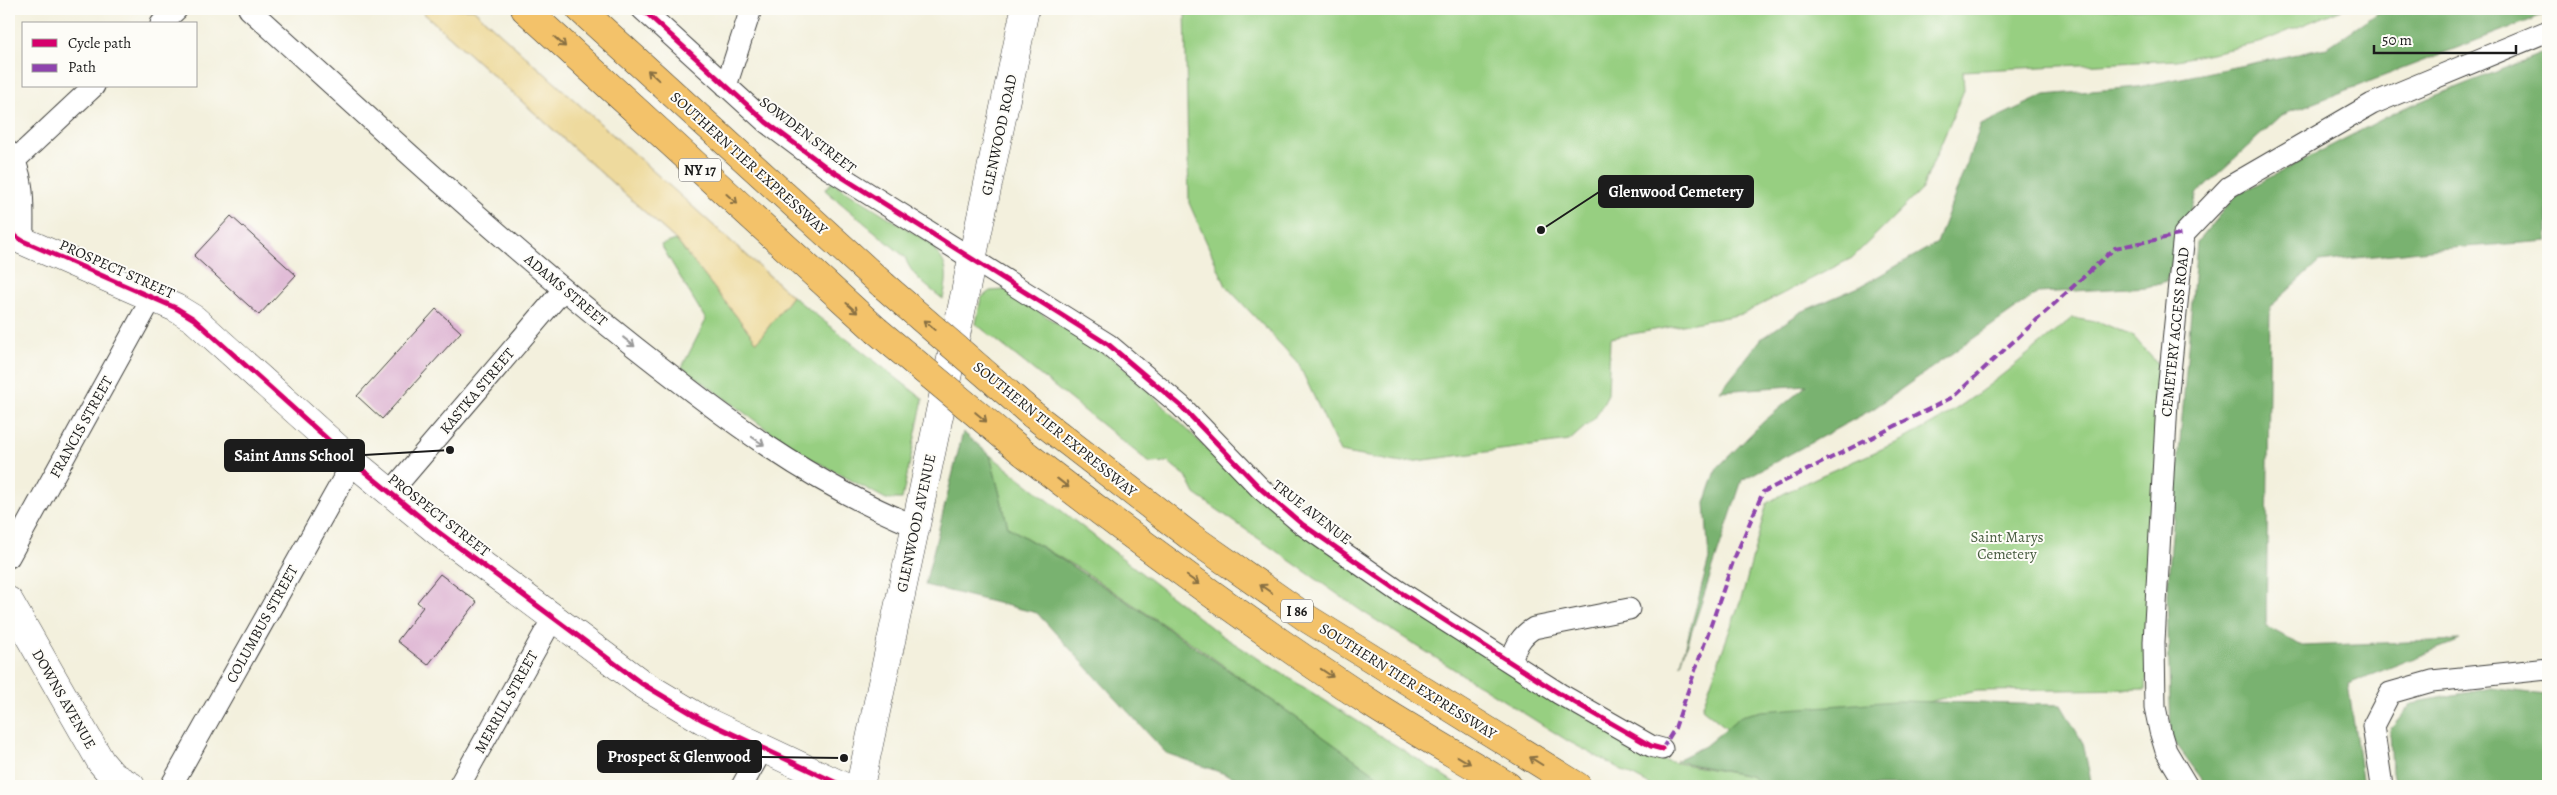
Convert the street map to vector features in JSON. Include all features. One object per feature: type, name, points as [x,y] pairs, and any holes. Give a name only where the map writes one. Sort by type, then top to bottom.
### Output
[{"type":"highway","name":"NY 17","points":[[525,9],[876,330],[1024,453]]},
{"type":"highway","name":"SOUTHERN TIER EXPRESSWAY","points":[[580,9],[883,285],[1032,414],[1191,537],[1308,618],[1577,786]]},
{"type":"highway","name":"I 86","points":[[1024,453],[1124,531],[1297,654],[1378,708],[1508,786]]},
{"type":"street","points":[[163,22],[177,9]]},
{"type":"street","name":"ADAMS STREET","points":[[249,9],[393,140],[563,290],[750,435],[806,473],[866,506],[914,526]]},
{"type":"street","name":"SOWDEN STREET","points":[[642,9],[766,122],[826,167],[974,261]]},
{"type":"street","points":[[726,86],[750,9]]},
{"type":"street","name":"GLENWOOD ROAD","points":[[974,261],[1025,9]]},
{"type":"street","name":"CEMETERY ACCESS ROAD","points":[[2187,786],[2166,751],[2160,731],[2155,707],[2154,642],[2167,402],[2184,234],[2229,187],[2372,104],[2548,31]]},
{"type":"street","points":[[12,156],[92,88]]},
{"type":"street","name":"PROSPECT STREET","points":[[12,156],[21,178],[16,237],[152,298],[194,319],[390,493],[437,531],[641,683],[703,720],[843,786]]},
{"type":"street","name":"GLENWOOD AVENUE","points":[[860,786],[914,526],[974,261]]},
{"type":"street","name":"TRUE AVENUE","points":[[974,261],[1109,345],[1181,406],[1261,490],[1302,524],[1397,590],[1510,662],[1574,702],[1651,746],[1662,749]]},
{"type":"street","name":"KASTKA STREET","points":[[390,493],[563,290]]},
{"type":"street","name":"FRANCIS STREET","points":[[9,557],[152,298]]},
{"type":"street","name":"COLUMBUS STREET","points":[[171,786],[353,462]]},
{"type":"street","name":"DOWNS AVENUE","points":[[9,602],[101,762],[114,776],[131,786]]},
{"type":"street","points":[[1510,662],[1518,643],[1525,633],[1534,628],[1629,609]]},
{"type":"street","name":"MERRILL STREET","points":[[460,786],[553,618]]},
{"type":"street","points":[[2382,786],[2373,726],[2390,693],[2432,681],[2548,669]]},
{"type":"street","points":[[742,786],[763,748]]},
{"type":"green space","points":[[1185,9],[2342,9],[2259,43],[2177,60],[1963,71],[1964,90],[1922,189],[1852,258],[1743,314],[1610,338],[1608,394],[1595,418],[1569,441],[1402,463],[1340,452],[1298,363],[1226,286],[1189,203]]},
{"type":"green space","points":[[2384,9],[2548,9],[2548,13],[2282,115],[2197,193],[2166,281],[2147,287],[2038,293],[1873,409],[1742,480],[1681,664],[1709,559],[1705,503],[1717,468],[1762,423],[1807,385],[1720,391],[1762,338],[1801,312],[1861,286],[1937,243],[1981,125],[2045,95],[2138,87],[2326,48]]},
{"type":"green space","points":[[2548,51],[2548,241],[2438,249],[2319,262],[2270,307],[2266,626],[2302,646],[2460,640],[2348,684],[2363,786],[2207,786],[2171,737],[2167,594],[2197,242],[2236,195],[2404,108]]},
{"type":"green space","points":[[832,182],[936,247],[935,251],[943,262],[946,273],[943,299],[926,286],[911,270],[905,257],[825,190]]},
{"type":"green space","points":[[676,240],[757,342],[792,296],[923,399],[902,499],[886,499],[795,450],[682,367],[706,320],[661,245]]},
{"type":"green space","points":[[1005,290],[1119,363],[1239,480],[1412,610],[1655,759],[1750,776],[1768,786],[1652,786],[1568,741],[1363,612],[1195,494],[1186,476],[1168,462],[1150,463],[976,324],[981,298],[990,291]]},
{"type":"green space","name":"Saint Marys Cemetery","points":[[2072,318],[2102,323],[2133,336],[2161,368],[2146,689],[1977,691],[1827,724],[1739,738],[1702,708],[1744,590],[1767,503],[1803,484],[1897,442],[1936,422],[1996,380]]},
{"type":"green space","points":[[963,432],[990,455],[1008,527],[1155,620],[1392,786],[1259,786],[1166,753],[1037,613],[925,585]]},
{"type":"green space","points":[[990,455],[1221,635],[1460,786],[1392,786],[1199,648],[1081,570],[1008,527]]},
{"type":"green space","points":[[2491,688],[2545,695],[2548,699],[2548,786],[2396,786],[2392,773],[2390,730],[2412,703]]},
{"type":"green space","points":[[1896,701],[2061,705],[2083,743],[2092,786],[1768,786],[1750,776],[1675,761],[1705,746],[1741,716],[1761,711]]},
{"type":"sand","points":[[419,9],[473,9],[792,296],[757,342],[676,240]]},
{"type":"building","points":[[231,216],[296,275],[259,315],[194,256]]},
{"type":"building","points":[[436,309],[461,332],[382,419],[357,396]]},
{"type":"building","points":[[440,574],[477,602],[428,665],[397,641],[423,607],[417,602]]},
{"type":"marked path","points":[[1662,749],[1675,728],[1734,559],[1763,492],[1953,397],[2115,248],[2184,234]]},
{"type":"cycle path","points":[[642,9],[766,122],[826,167],[1109,345],[1181,406],[1261,489],[1302,524],[1397,590],[1560,694],[1651,746],[1662,749]]},
{"type":"cycle path","points":[[9,232],[23,241],[176,308],[194,319],[353,462],[437,531],[641,683],[703,720],[843,786]]},
{"type":"place","name":"Glenwood Cemetery","points":[[1541,230]]},
{"type":"place","name":"Saint Anns School","points":[[450,450]]},
{"type":"place","name":"Prospect & Glenwood","points":[[844,758]]}]
